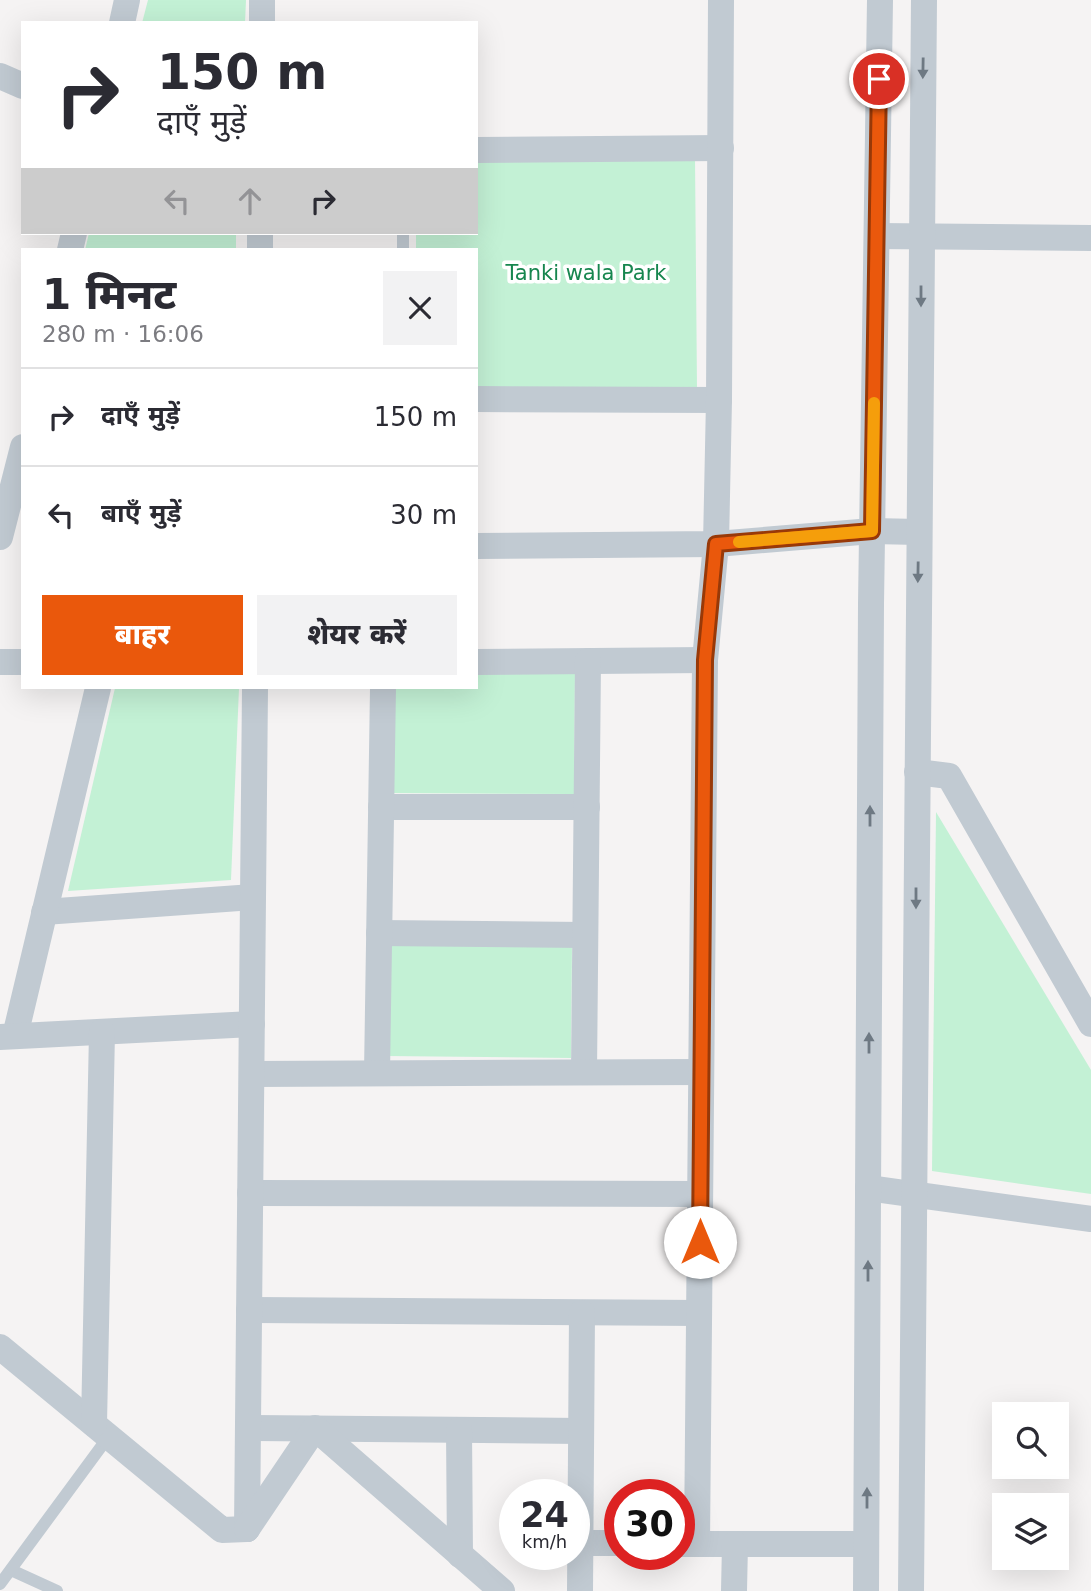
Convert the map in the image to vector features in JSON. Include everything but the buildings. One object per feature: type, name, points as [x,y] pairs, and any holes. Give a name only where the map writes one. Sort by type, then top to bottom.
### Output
[{"type":"street","points":[[122,21],[127,0]]},
{"type":"street","points":[[262,0],[262,21]]},
{"type":"street","points":[[691,1479],[699,1313],[705,660],[716,544],[719,400],[721,0]]},
{"type":"street","points":[[866,1591],[872,531],[880,0]]},
{"type":"street","points":[[911,1591],[924,0]]},
{"type":"street","points":[[0,76],[21,85]]},
{"type":"street","points":[[478,150],[721,148]]},
{"type":"street","points":[[877,236],[1091,238]]},
{"type":"street","points":[[478,399],[719,400]]},
{"type":"street","points":[[0,537],[21,455]]},
{"type":"street","points":[[478,546],[716,544],[872,531],[919,532]]},
{"type":"street","points":[[0,545],[21,545]]},
{"type":"street","points":[[478,662],[705,660]]},
{"type":"street","points":[[584,1072],[588,661]]},
{"type":"street","points":[[0,662],[21,662]]},
{"type":"street","points":[[98,689],[44,912],[7,1037],[252,1024]]},
{"type":"street","points":[[247,1530],[256,689]]},
{"type":"street","points":[[377,1073],[383,689]]},
{"type":"street","points":[[917,772],[949,776],[1091,1024]]},
{"type":"street","points":[[381,807],[587,807]]},
{"type":"street","points":[[44,912],[253,897]]},
{"type":"street","points":[[379,933],[585,935]]},
{"type":"street","points":[[101,1430],[102,1032]]},
{"type":"street","points":[[252,1074],[701,1072]]},
{"type":"street","points":[[868,1188],[1091,1219]]},
{"type":"street","points":[[250,1192],[700,1194]]},
{"type":"street","points":[[249,1310],[699,1313]]},
{"type":"street","points":[[581,1479],[582,1313]]},
{"type":"street","points":[[0,1347],[222,1530],[247,1530]]},
{"type":"street","points":[[248,1428],[581,1431]]},
{"type":"street","points":[[247,1530],[315,1428]]},
{"type":"street","points":[[315,1428],[502,1591]]},
{"type":"street","points":[[459,1430],[460,1555]]},
{"type":"street","points":[[695,1544],[866,1544]]},
{"type":"street","points":[[734,1591],[735,1544]]},
{"type":"street","points":[[580,1591],[581,1570]]},
{"type":"lane","points":[[0,1584],[101,1430]]},
{"type":"lane","points":[[11,1570],[57,1591]]},
{"type":"green space","points":[[148,0],[246,0],[245,21],[143,21]]},
{"type":"green space","name":"Tanki wala Park","points":[[695,158],[697,389],[478,391],[478,248],[416,248],[416,235],[478,235],[478,159]]},
{"type":"green space","points":[[89,235],[236,235],[236,248],[85,248]]},
{"type":"green space","points":[[478,671],[575,672],[574,794],[390,793],[391,689],[478,689]]},
{"type":"green space","points":[[115,689],[239,689],[231,880],[68,891]]},
{"type":"green space","points":[[936,812],[1091,1070],[1091,1194],[932,1171]]},
{"type":"green space","points":[[387,942],[572,944],[571,1058],[386,1056]]},
{"type":"slow traffic","points":[[739,542],[872,531],[874,403]]},
{"type":"route","points":[[700,1242],[705,660],[716,544],[872,531],[879,79]]}]
